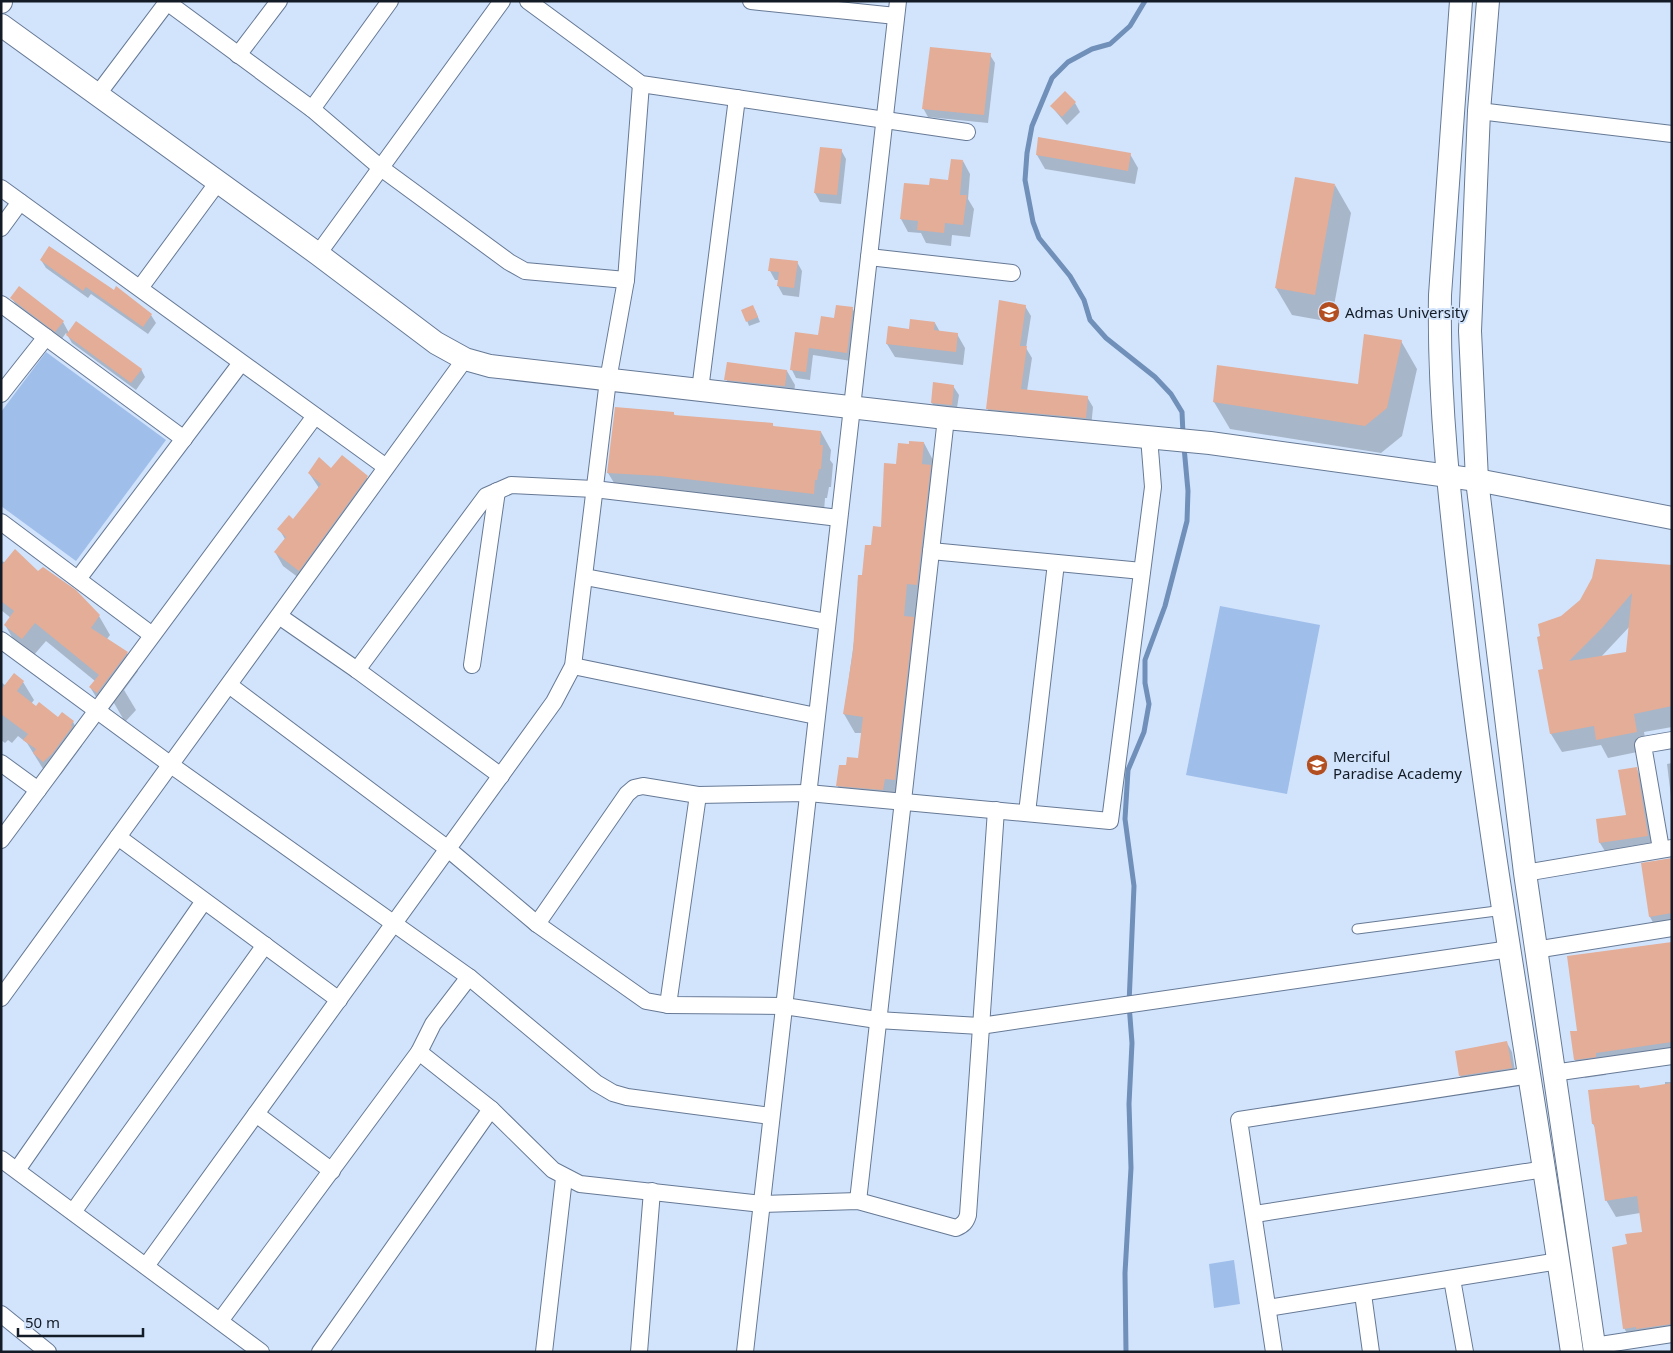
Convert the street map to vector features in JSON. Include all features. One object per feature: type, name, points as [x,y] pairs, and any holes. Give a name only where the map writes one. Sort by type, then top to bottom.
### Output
[{"type":"street","points":[[238,55],[280,1]]},
{"type":"street","points":[[312,109],[390,1]]},
{"type":"street","points":[[318,254],[502,1]]},
{"type":"street","points":[[528,1],[641,84],[967,132]]},
{"type":"street","points":[[745,1352],[897,9],[751,1]]},
{"type":"street","points":[[1461,1],[1443,236],[1440,304],[1447,477],[1480,756],[1572,1352]]},
{"type":"street","points":[[1488,1],[1478,111],[1470,331],[1477,480],[1524,873],[1594,1349],[1672,1334]]},
{"type":"street","points":[[98,94],[167,2],[312,109],[381,168],[480,242],[525,271],[626,280]]},
{"type":"street","points":[[1,25],[318,254],[436,342],[466,359],[490,366],[608,380],[946,418],[1210,443],[1477,480],[1672,518]]},
{"type":"street","points":[[146,1266],[554,702],[573,666],[608,380],[626,280],[641,84]]},
{"type":"street","points":[[700,390],[737,98]]},
{"type":"street","points":[[1478,111],[1672,134]]},
{"type":"street","points":[[140,288],[218,182]]},
{"type":"street","points":[[1,188],[386,467]]},
{"type":"street","points":[[1,228],[20,202]]},
{"type":"street","points":[[868,257],[1012,273]]},
{"type":"street","points":[[1,304],[184,439]]},
{"type":"street","points":[[1,394],[46,337]]},
{"type":"street","points":[[1,998],[466,359]]},
{"type":"street","points":[[78,579],[241,363]]},
{"type":"street","points":[[1,840],[316,416]]},
{"type":"street","points":[[858,1201],[946,418]]},
{"type":"street","points":[[537,924],[627,794],[643,786],[698,795],[808,793],[1110,821],[1153,487],[1153,437]]},
{"type":"street","points":[[357,670],[486,496],[511,485],[594,489],[839,518]]},
{"type":"street","points":[[472,665],[497,491]]},
{"type":"street","points":[[1,522],[152,635]]},
{"type":"street","points":[[931,551],[1142,571]]},
{"type":"street","points":[[1027,813],[1056,563]]},
{"type":"street","points":[[585,577],[827,622]]},
{"type":"street","points":[[279,616],[357,670],[501,776]]},
{"type":"street","points":[[1,640],[171,765],[469,977],[596,1083],[613,1093],[627,1097],[771,1116]]},
{"type":"street","points":[[573,666],[816,716]]},
{"type":"street","points":[[229,685],[448,849],[537,924],[646,1001],[668,1005],[784,1006],[877,1020],[980,1026],[1510,949]]},
{"type":"street","points":[[1524,873],[1666,848],[1643,745],[1672,740]]},
{"type":"street","points":[[1480,756],[1510,753]]},
{"type":"street","points":[[1,763],[38,790]]},
{"type":"street","points":[[668,1005],[698,795]]},
{"type":"street","points":[[419,1052],[491,1109],[553,1170],[564,1178],[580,1184],[762,1204],[858,1201],[956,1228],[966,1222],[968,1215],[996,810]]},
{"type":"street","points":[[118,837],[339,1000]]},
{"type":"street","points":[[17,1170],[204,900]]},
{"type":"street","points":[[1535,950],[1672,928]]},
{"type":"street","points":[[73,1212],[265,946]]},
{"type":"street","points":[[220,1321],[419,1052],[433,1024],[469,977]]},
{"type":"street","points":[[1553,1072],[1672,1056]]},
{"type":"street","points":[[1274,1352],[1239,1120],[1530,1075]]},
{"type":"street","points":[[320,1352],[491,1109]]},
{"type":"street","points":[[256,1114],[332,1171]]},
{"type":"street","points":[[1,1159],[261,1352]]},
{"type":"street","points":[[1254,1214],[1545,1169]]},
{"type":"street","points":[[544,1352],[564,1178]]},
{"type":"street","points":[[639,1352],[652,1191]]},
{"type":"street","points":[[1268,1308],[1363,1294],[1559,1260]]},
{"type":"street","points":[[1452,1279],[1465,1352]]},
{"type":"street","points":[[1363,1294],[1371,1352]]},
{"type":"street","points":[[1,1314],[48,1352]]},
{"type":"lane","points":[[1357,929],[1504,910]]},
{"type":"shaded area","points":[[46,352],[166,440],[76,561],[1,506],[1,412]]},
{"type":"shaded area","points":[[1220,606],[1320,625],[1287,794],[1186,775]]},
{"type":"shaded area","points":[[1234,1260],[1240,1304],[1214,1308],[1209,1264]]},
{"type":"building","points":[[930,47],[991,53],[984,115],[922,109]]},
{"type":"building","points":[[1065,91],[1076,102],[1062,117],[1050,106]]},
{"type":"building","points":[[1038,137],[1131,153],[1128,171],[1036,155]]},
{"type":"building","points":[[820,147],[842,149],[837,195],[814,193]]},
{"type":"building","points":[[951,159],[963,160],[960,195],[967,195],[963,225],[945,223],[944,233],[917,230],[918,221],[900,219],[904,183],[929,185],[930,178],[948,180]]},
{"type":"building","points":[[1295,177],[1335,184],[1315,295],[1275,288]]},
{"type":"building","points":[[49,246],[114,290],[116,286],[152,314],[143,327],[86,287],[83,291],[40,260]]},
{"type":"building","points":[[770,258],[798,261],[794,288],[777,286],[779,272],[768,271]]},
{"type":"building","points":[[19,286],[64,321],[55,332],[10,298]]},
{"type":"building","points":[[999,300],[1026,305],[1020,346],[1027,346],[1021,389],[1088,396],[1086,418],[986,409]]},
{"type":"building","points":[[753,305],[758,317],[746,322],[741,310]]},
{"type":"building","points":[[836,305],[853,307],[847,353],[809,348],[806,372],[790,370],[795,332],[818,335],[821,316],[834,318]]},
{"type":"building","points":[[910,319],[935,322],[934,330],[958,333],[956,352],[886,344],[888,326],[909,329]]},
{"type":"building","points":[[76,321],[142,369],[131,383],[66,335]]},
{"type":"building","points":[[1364,334],[1402,340],[1387,408],[1365,426],[1213,402],[1217,365],[1358,384]]},
{"type":"building","points":[[727,362],[787,370],[785,386],[724,380]]},
{"type":"building","points":[[933,382],[954,385],[952,405],[931,403]]},
{"type":"building","points":[[615,407],[674,412],[674,415],[773,423],[773,426],[821,431],[820,445],[823,445],[821,469],[819,469],[817,480],[815,480],[814,494],[660,476],[607,473]]},
{"type":"building","points":[[909,441],[924,442],[922,464],[931,465],[917,585],[907,584],[904,616],[914,617],[895,780],[885,779],[883,790],[836,786],[839,765],[846,765],[847,757],[858,758],[863,717],[843,714],[853,651],[858,575],[862,575],[865,545],[871,545],[873,526],[881,527],[884,463],[896,464],[898,443],[909,444]]},
{"type":"building","points":[[342,455],[368,476],[299,571],[274,552],[286,537],[277,529],[289,515],[293,519],[321,484],[308,473],[319,457],[331,468]]},
{"type":"building","points":[[15,549],[38,571],[43,567],[76,590],[100,615],[91,628],[128,652],[97,693],[89,687],[99,675],[35,623],[22,639],[4,625],[14,611],[1,601],[1,566]]},
{"type":"building","points":[[1596,559],[1672,565],[1672,706],[1634,714],[1637,732],[1596,740],[1594,726],[1550,734],[1538,670],[1543,669],[1537,637],[1540,636],[1538,624],[1561,616],[1580,600],[1592,578]],"holes":[[[1632,593],[1626,652],[1569,661],[1603,627]]]},
{"type":"building","points":[[14,673],[24,681],[17,691],[36,706],[39,702],[58,717],[62,712],[74,721],[71,725],[72,727],[52,754],[43,762],[33,753],[36,749],[23,740],[28,734],[1,714],[1,690]]},
{"type":"building","points":[[1637,767],[1648,836],[1599,843],[1596,819],[1626,815],[1618,770]]},
{"type":"building","points":[[1672,858],[1672,913],[1649,917],[1641,863]]},
{"type":"building","points":[[1672,942],[1672,1042],[1596,1053],[1596,1057],[1574,1060],[1570,1031],[1577,1031],[1567,956]]},
{"type":"building","points":[[1507,1041],[1512,1068],[1459,1076],[1455,1051]]},
{"type":"building","points":[[1672,1083],[1672,1208],[1670,1209],[1672,1324],[1623,1329],[1612,1247],[1627,1244],[1625,1234],[1642,1232],[1637,1196],[1605,1201],[1588,1090],[1639,1085],[1640,1088]]},
{"type":"waterway","points":[[1145,1],[1130,26],[1110,44],[1092,49],[1068,62],[1052,78],[1032,126],[1025,180],[1033,222],[1039,238],[1070,276],[1084,300],[1090,320],[1106,338],[1155,377],[1171,394],[1182,412],[1183,434]]},
{"type":"waterway","points":[[1126,1352],[1125,1273],[1131,1168],[1129,1104],[1132,1043],[1129,1004],[1134,886],[1125,819],[1128,770],[1144,732],[1149,704],[1145,683],[1145,660],[1165,606],[1187,521],[1188,491],[1184,447]]},
{"type":"place","name":"Admas University","points":[[1329,312]]},
{"type":"place","name":"Merciful Paradise Academy","points":[[1317,765]]}]
